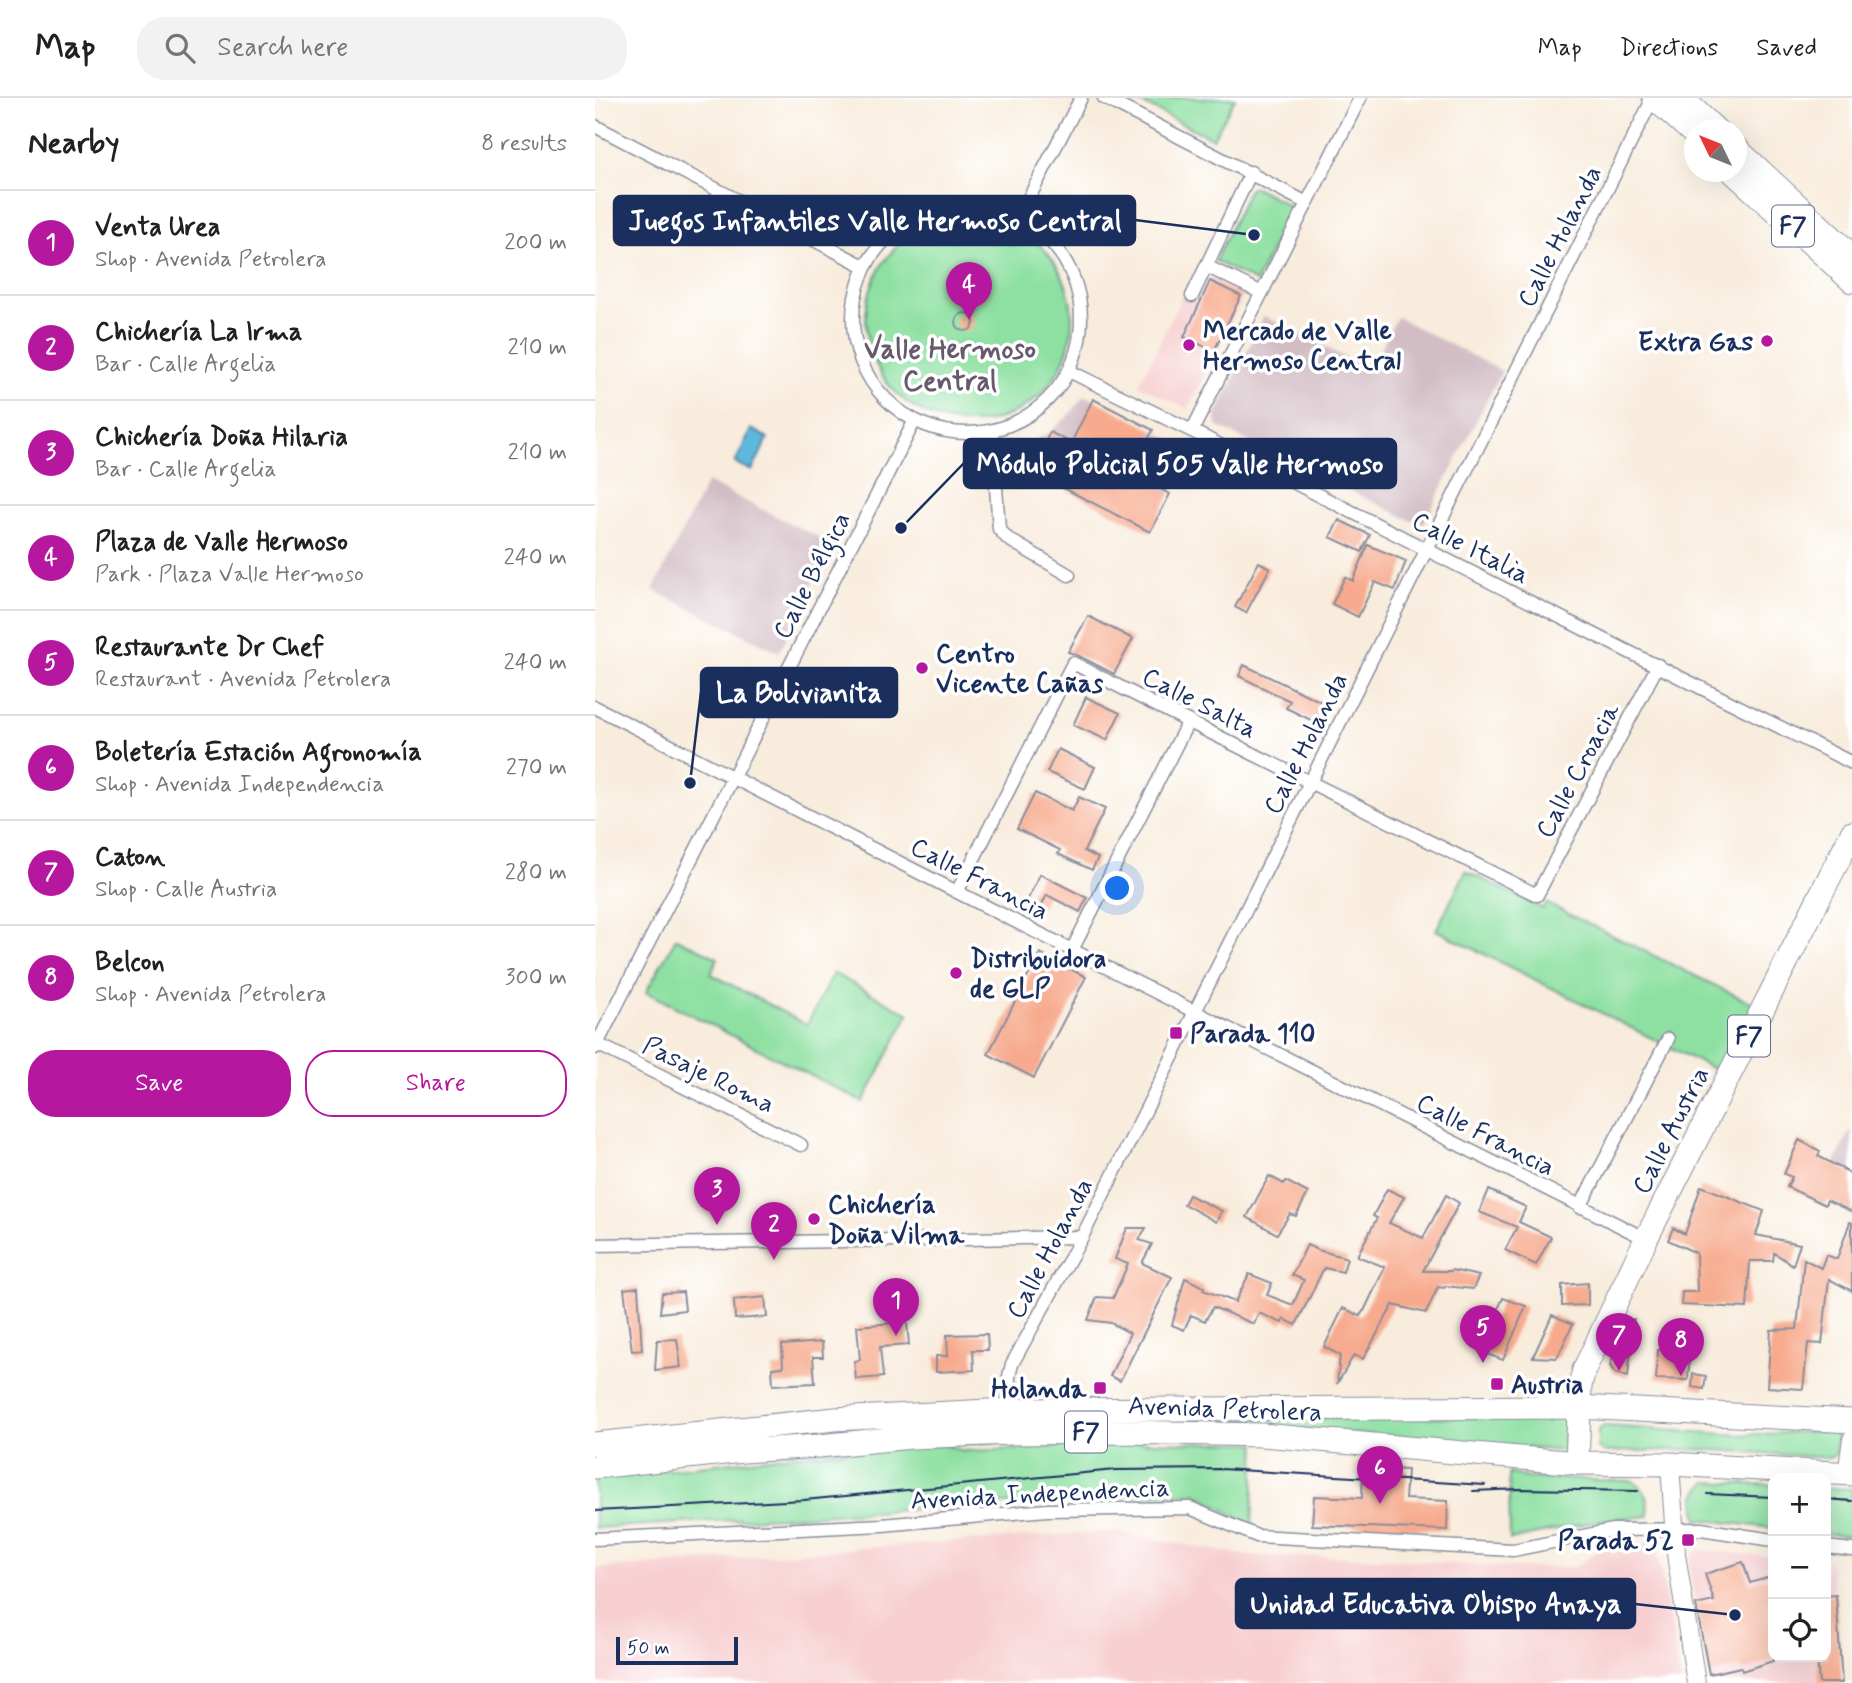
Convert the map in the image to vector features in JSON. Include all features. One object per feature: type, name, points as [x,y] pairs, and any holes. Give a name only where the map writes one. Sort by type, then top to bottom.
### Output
[{"type":"highway","points":[[1654,98],[1684,125]]},
{"type":"highway","points":[[1682,98],[1704,119]]},
{"type":"highway","name":"F7","points":[[1747,160],[1826,245],[1852,281]]},
{"type":"highway","name":"F7","points":[[1747,182],[1826,245],[1852,256]]},
{"type":"highway","name":"Calle Austria","points":[[1577,1463],[1580,1386],[1584,1370],[1646,1239],[1852,833]]},
{"type":"highway","name":"Avenida Petrolera","points":[[595,1444],[835,1419],[1009,1410],[1579,1408],[1852,1421]]},
{"type":"highway","name":"Avenida Petrolera","points":[[595,1467],[911,1437],[1122,1432],[1262,1435],[1577,1463],[1670,1464],[1849,1474]]},
{"type":"main road","points":[[1849,1474],[1852,1439]]},
{"type":"main road","points":[[1670,1464],[1676,1554],[1696,1683]]},
{"type":"street","points":[[1020,215],[1081,98]]},
{"type":"street","points":[[1104,98],[1307,203]]},
{"type":"street","points":[[1192,431],[1360,98]]},
{"type":"street","name":"Calle Holanda","points":[[1009,1410],[1009,1376],[1012,1364],[1082,1237],[1654,98]]},
{"type":"street","points":[[595,126],[864,266]]},
{"type":"street","points":[[1192,296],[1251,172]]},
{"type":"street","points":[[985,204],[1020,215],[1047,236],[1072,276],[1080,318],[1079,342],[1069,371],[1054,395],[1037,410],[1019,422],[992,432],[941,431],[914,422],[871,385],[853,340],[852,305],[864,266],[884,240],[913,218],[948,205],[985,204]]},
{"type":"street","points":[[1206,267],[1262,293]]},
{"type":"street","name":"Calle Italia","points":[[1069,371],[1852,763]]},
{"type":"street","name":"Calle Bélgica","points":[[596,1046],[914,422]]},
{"type":"street","points":[[992,432],[999,528],[1008,539],[1069,575]]},
{"type":"street","name":"Calle Salta","points":[[957,892],[1073,663],[1537,895]]},
{"type":"street","name":"Calle Croacia","points":[[1537,895],[1658,665]]},
{"type":"street","name":"Calle Francia","points":[[595,707],[1646,1239]]},
{"type":"street","points":[[1072,950],[1188,722]]},
{"type":"street","points":[[1580,1207],[1668,1039]]},
{"type":"street","name":"Pasaje Roma","points":[[596,1046],[801,1145]]},
{"type":"street","points":[[595,1245],[1082,1237]]},
{"type":"street","name":"Avenida Independencia","points":[[595,1538],[882,1525],[1048,1510],[1190,1508],[1257,1536],[1513,1550],[1613,1530],[1701,1530],[1768,1538]]},
{"type":"street","points":[[1831,1548],[1852,1550]]},
{"type":"shaded area","name":"Mercado de Valle Hermoso Central","points":[[1211,277],[1245,293],[1188,409],[1139,385],[1182,296],[1198,304]]},
{"type":"shaded area","points":[[1264,316],[1370,370],[1397,317],[1502,371],[1424,523],[1412,521],[1217,426],[1216,415]]},
{"type":"shaded area","points":[[1084,396],[1193,451],[1150,532],[1012,460],[1015,449],[1050,432],[1070,414]]},
{"type":"shaded area","points":[[707,482],[832,544],[779,652],[653,590]]},
{"type":"shaded area","points":[[1852,1128],[1852,1172],[1834,1164]]},
{"type":"shaded area","points":[[1116,1531],[1251,1556],[1362,1557],[1513,1568],[1574,1567],[1608,1544],[1656,1543],[1681,1683],[595,1683],[595,1569]]},
{"type":"shaded area","points":[[1700,1550],[1768,1557],[1768,1662],[1831,1662],[1831,1570],[1842,1683],[1711,1683],[1689,1567],[1694,1553]]},
{"type":"green space","points":[[1131,98],[1235,98],[1213,139]]},
{"type":"green space","points":[[1252,187],[1291,208],[1256,282],[1215,261]]},
{"type":"green space","points":[[969,217],[1008,225],[1042,247],[1064,281],[1072,320],[1064,359],[1042,393],[1008,415],[969,423],[930,415],[896,393],[874,359],[866,320],[874,281],[896,247],[930,225]]},
{"type":"green space","points":[[1466,871],[1543,909],[1546,903],[1755,1005],[1721,1073],[1436,930]]},
{"type":"green space","points":[[676,938],[718,958],[711,974],[807,1025],[833,973],[909,1014],[863,1102],[646,992]]},
{"type":"green space","points":[[1562,1417],[1564,1451],[1305,1429],[595,1460],[595,1453],[906,1423],[998,1419]]},
{"type":"green space","points":[[1604,1426],[1740,1435],[1826,1431],[1837,1437],[1835,1454],[1830,1458],[1701,1449],[1604,1452],[1598,1448],[1598,1430]]},
{"type":"green space","points":[[1102,1442],[1256,1443],[1252,1526],[1195,1493],[595,1528],[597,1478],[785,1456],[942,1444],[964,1451]]},
{"type":"green space","points":[[1509,1473],[1527,1478],[1632,1481],[1646,1495],[1649,1516],[1602,1520],[1510,1540]]},
{"type":"green space","points":[[1707,1482],[1768,1485],[1768,1527],[1698,1519],[1695,1498]]},
{"type":"green space","points":[[1831,1488],[1852,1489],[1852,1537],[1831,1535]]},
{"type":"water","points":[[751,429],[768,438],[752,471],[735,463]]},
{"type":"building","points":[[1210,281],[1241,296],[1214,351],[1184,337]]},
{"type":"building","points":[[961,313],[969,313],[974,322],[972,329],[961,331],[956,326],[956,318]]},
{"type":"building","points":[[1093,399],[1153,430],[1131,473],[1170,494],[1150,532],[1030,471],[1050,432],[1071,443]]},
{"type":"building","points":[[1339,520],[1370,535],[1362,552],[1330,537]]},
{"type":"building","points":[[1368,545],[1406,561],[1395,590],[1375,582],[1358,617],[1332,604],[1345,577],[1353,581]]},
{"type":"building","points":[[1259,562],[1270,568],[1246,613],[1235,607]]},
{"type":"building","points":[[1088,616],[1133,639],[1114,674],[1068,652]]},
{"type":"building","points":[[1244,665],[1326,704],[1317,723],[1286,708],[1290,701],[1239,676]]},
{"type":"building","points":[[1086,697],[1120,713],[1107,740],[1073,725]]},
{"type":"building","points":[[1058,749],[1095,767],[1085,789],[1047,772]]},
{"type":"building","points":[[1035,793],[1072,811],[1079,797],[1105,809],[1084,851],[1098,858],[1092,870],[1058,854],[1060,850],[1017,829]]},
{"type":"building","points":[[1040,874],[1087,898],[1080,912],[1047,895],[1036,916],[1023,909]]},
{"type":"building","points":[[1040,953],[1086,977],[1034,1078],[988,1054]]},
{"type":"building","points":[[1799,1140],[1820,1151],[1818,1156],[1852,1174],[1852,1212],[1827,1200],[1825,1205],[1787,1187],[1792,1177],[1784,1174]]},
{"type":"building","points":[[1269,1176],[1284,1184],[1286,1181],[1308,1193],[1296,1216],[1290,1214],[1277,1234],[1247,1217]]},
{"type":"building","points":[[1701,1186],[1764,1211],[1756,1235],[1800,1244],[1793,1265],[1774,1253],[1773,1261],[1750,1261],[1747,1308],[1681,1305],[1682,1292],[1697,1292],[1696,1253],[1668,1240],[1673,1228],[1685,1234]]},
{"type":"building","points":[[1387,1189],[1404,1197],[1389,1223],[1423,1238],[1446,1195],[1459,1203],[1423,1271],[1452,1270],[1479,1276],[1473,1289],[1438,1287],[1426,1313],[1393,1305],[1363,1359],[1354,1355],[1337,1384],[1340,1355],[1324,1347],[1343,1308],[1360,1316],[1364,1311],[1385,1267],[1357,1256],[1377,1218],[1373,1216]]},
{"type":"building","points":[[1489,1190],[1526,1207],[1519,1222],[1551,1237],[1536,1265],[1505,1250],[1517,1227],[1479,1212]]},
{"type":"building","points":[[1189,1195],[1222,1211],[1216,1222],[1184,1204]]},
{"type":"building","points":[[1850,1222],[1852,1291],[1829,1279],[1822,1344],[1808,1343],[1803,1389],[1767,1387],[1771,1330],[1797,1329],[1804,1259],[1821,1268],[1826,1255],[1837,1259]]},
{"type":"building","points":[[1127,1228],[1146,1228],[1139,1240],[1152,1244],[1142,1263],[1172,1277],[1120,1381],[1110,1376],[1130,1333],[1111,1323],[1088,1320],[1097,1297],[1113,1298],[1128,1264],[1115,1259]]},
{"type":"building","points":[[1307,1245],[1347,1258],[1343,1272],[1324,1268],[1296,1325],[1284,1319],[1282,1323],[1259,1313],[1254,1324],[1213,1307],[1205,1321],[1191,1315],[1184,1330],[1172,1325],[1185,1278],[1204,1287],[1203,1290],[1235,1302],[1249,1274],[1272,1283],[1267,1295],[1293,1305],[1304,1280],[1292,1275]]},
{"type":"building","points":[[1588,1283],[1588,1305],[1562,1306],[1562,1285]]},
{"type":"building","points":[[638,1287],[642,1350],[632,1351],[624,1289]]},
{"type":"building","points":[[683,1292],[685,1310],[660,1313],[662,1293]]},
{"type":"building","points":[[765,1297],[767,1317],[735,1319],[734,1300]]},
{"type":"building","points":[[1503,1298],[1526,1306],[1503,1360],[1479,1351]]},
{"type":"building","points":[[1552,1315],[1573,1324],[1557,1358],[1533,1357]]},
{"type":"building","points":[[1633,1319],[1628,1377],[1615,1373],[1610,1366]]},
{"type":"building","points":[[907,1322],[909,1345],[880,1347],[883,1377],[856,1379],[854,1361],[860,1360],[857,1326]]},
{"type":"building","points":[[987,1334],[988,1350],[973,1350],[974,1370],[936,1372],[936,1356],[948,1356],[947,1335]]},
{"type":"building","points":[[677,1339],[681,1367],[655,1370],[657,1340]]},
{"type":"building","points":[[822,1342],[823,1357],[813,1357],[815,1383],[773,1385],[772,1368],[783,1367],[782,1345]]},
{"type":"building","points":[[1658,1350],[1690,1351],[1688,1380],[1656,1379]]},
{"type":"building","points":[[1693,1374],[1706,1376],[1704,1389],[1692,1387]]},
{"type":"building","points":[[1363,1467],[1407,1470],[1405,1499],[1448,1501],[1447,1530],[1312,1525],[1314,1496],[1362,1498]]},
{"type":"building","points":[[1743,1562],[1750,1583],[1768,1578],[1770,1662],[1742,1671],[1741,1667],[1709,1674],[1696,1605],[1714,1601],[1705,1574]]},
{"type":"building","points":[[1836,1595],[1842,1683],[1819,1683],[1817,1662],[1831,1662],[1831,1596]]},
{"type":"tram line","points":[[595,1511],[804,1500],[1115,1470],[1221,1469],[1485,1485]]},
{"type":"tram line","points":[[1473,1491],[1638,1491]]},
{"type":"tram line","points":[[1707,1494],[1768,1497]]},
{"type":"tram line","points":[[1831,1499],[1852,1501]]},
{"type":"place","name":"Juegos Infantiles Valle Hermoso Central","points":[[1254,235]]},
{"type":"place","name":"Plaza de Valle Hermoso","points":[[969,320]]},
{"type":"place","name":"Extra Gas","points":[[1767,341]]},
{"type":"place","name":"Mercado de Valle Hermoso Central","points":[[1189,345]]},
{"type":"place","name":"Módulo Policial 505 Valle Hermoso","points":[[901,528]]},
{"type":"place","name":"Centro Vicente Cañas","points":[[922,668]]},
{"type":"place","name":"La Bolivianita","points":[[690,783]]},
{"type":"place","name":"Distribuidora de GLP","points":[[956,973]]},
{"type":"place","name":"Parada 110","points":[[1176,1033]]},
{"type":"place","name":"Chichería Doña Vilma","points":[[814,1219]]},
{"type":"place","name":"Chichería Doña Hilaria","points":[[717,1225]]},
{"type":"place","name":"Chichería La Irma","points":[[774,1260]]},
{"type":"place","name":"Venta Urea","points":[[896,1336]]},
{"type":"place","name":"Restaurante Dr Chef","points":[[1483,1363]]},
{"type":"place","name":"Caton","points":[[1619,1371]]},
{"type":"place","name":"Belcon","points":[[1681,1376]]},
{"type":"place","name":"Austria","points":[[1497,1384]]},
{"type":"place","name":"Holanda","points":[[1100,1388]]},
{"type":"place","name":"Boletería Estación Agronomía","points":[[1380,1504]]},
{"type":"place","name":"Parada 52","points":[[1688,1540]]},
{"type":"place","name":"Unidad Educativa Obispo Anaya","points":[[1735,1615]]},
{"type":"district","name":"Valle Hermoso Central","points":[[950,364]]}]
